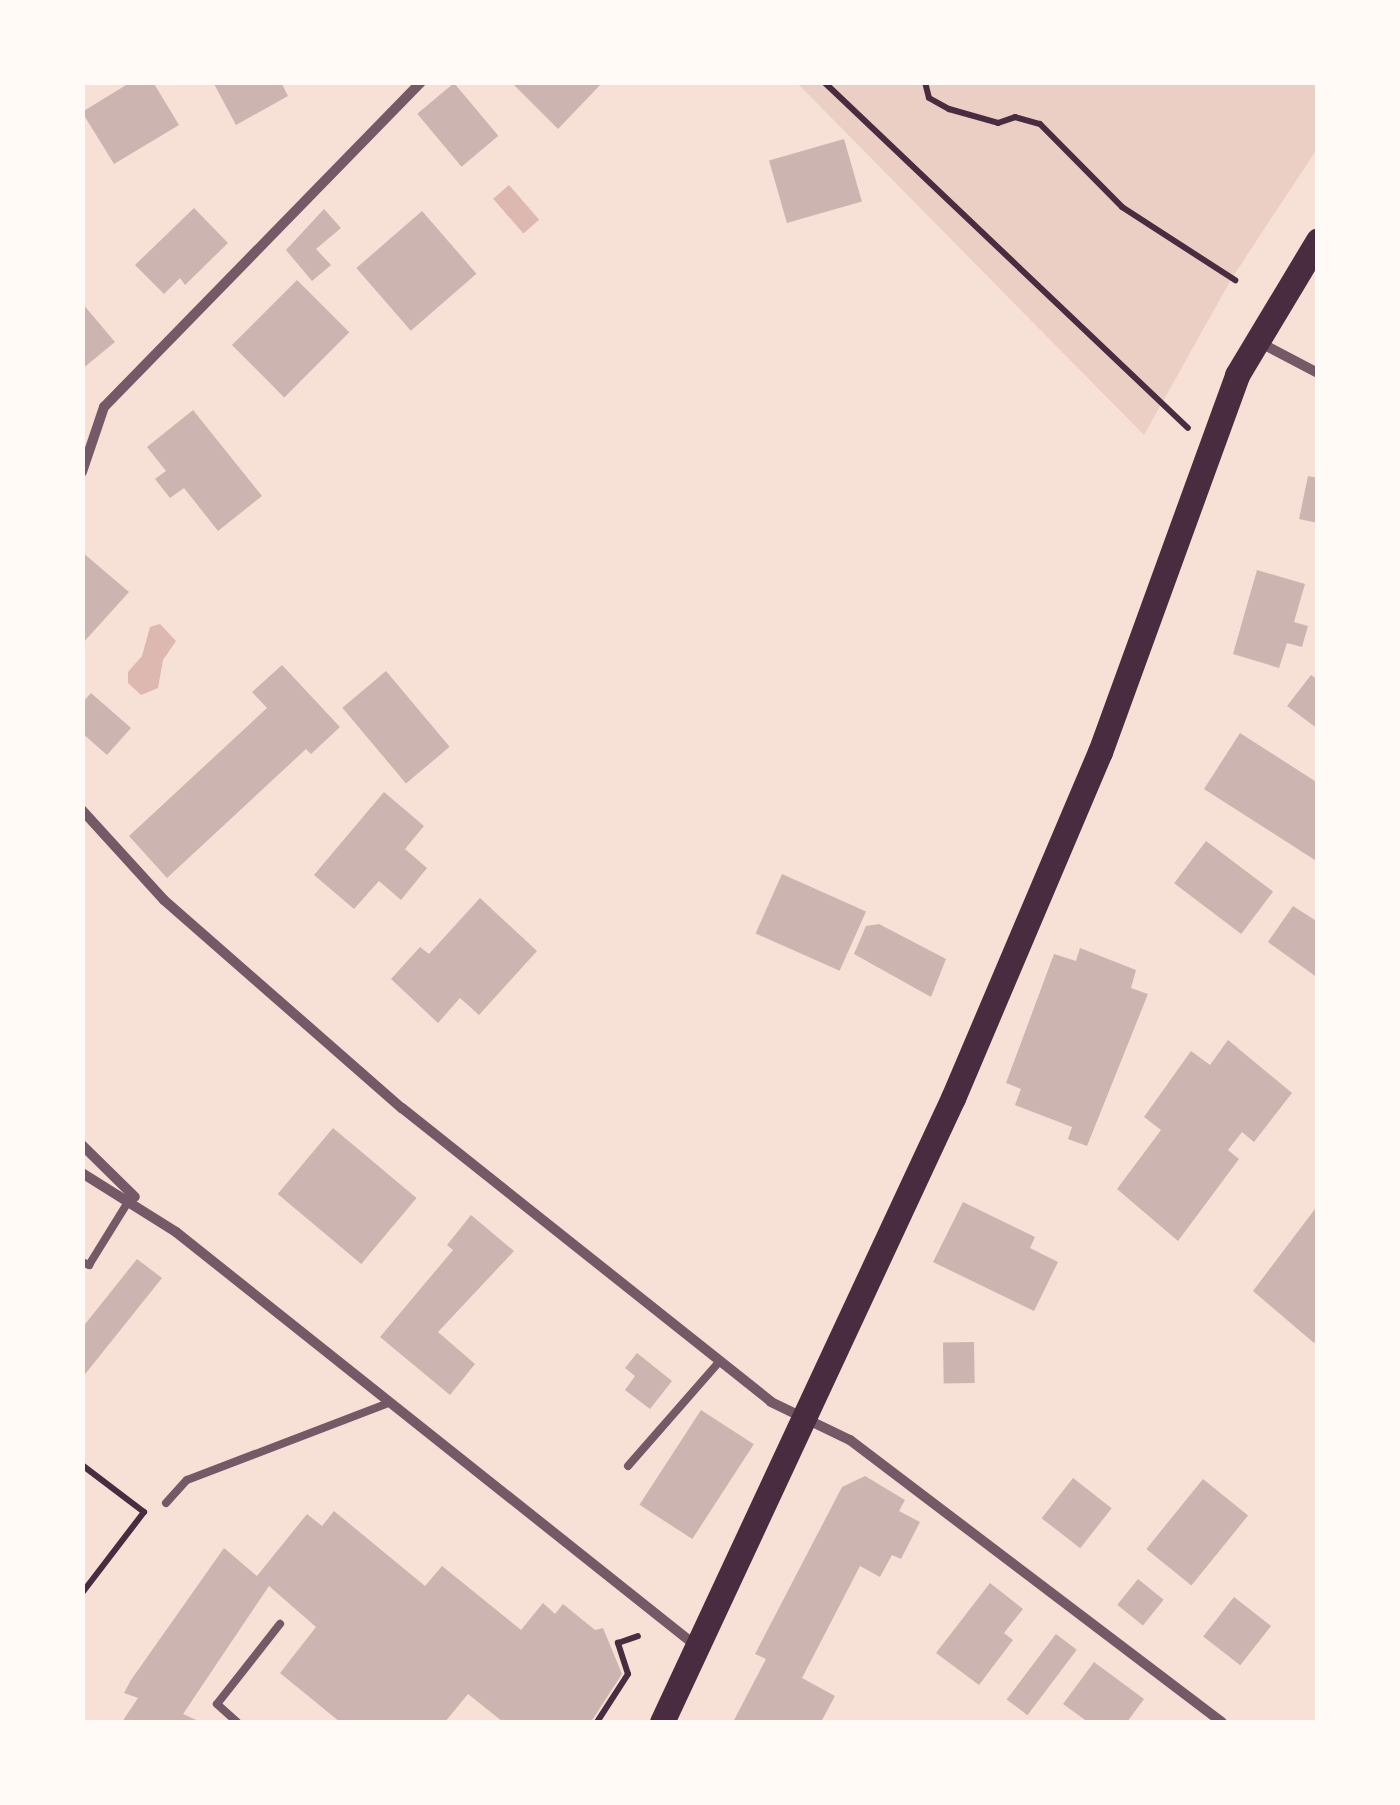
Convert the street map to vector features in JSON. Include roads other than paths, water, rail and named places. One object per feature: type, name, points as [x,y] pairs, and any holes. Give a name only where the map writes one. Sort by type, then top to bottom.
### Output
[{"type":"main road","points":[[662,1722],[807,1419],[1100,752],[1208,444],[1254,340],[1318,240]]},
{"type":"street","points":[[82,472],[86,447],[104,407],[421,82]]},
{"type":"street","points":[[1254,340],[1318,373]]},
{"type":"street","points":[[82,810],[164,900],[402,1108],[771,1402],[850,1440],[1222,1722]]},
{"type":"street","points":[[82,1145],[150,1212],[386,1404],[700,1648]]},
{"type":"street","points":[[82,1173],[150,1212]]},
{"type":"lane","points":[[82,1262],[89,1265],[130,1199]]},
{"type":"lane","points":[[628,1466],[720,1361]]},
{"type":"lane","points":[[166,1504],[187,1480],[386,1404]]},
{"type":"lane","points":[[237,1722],[217,1704],[280,1624]]}]
